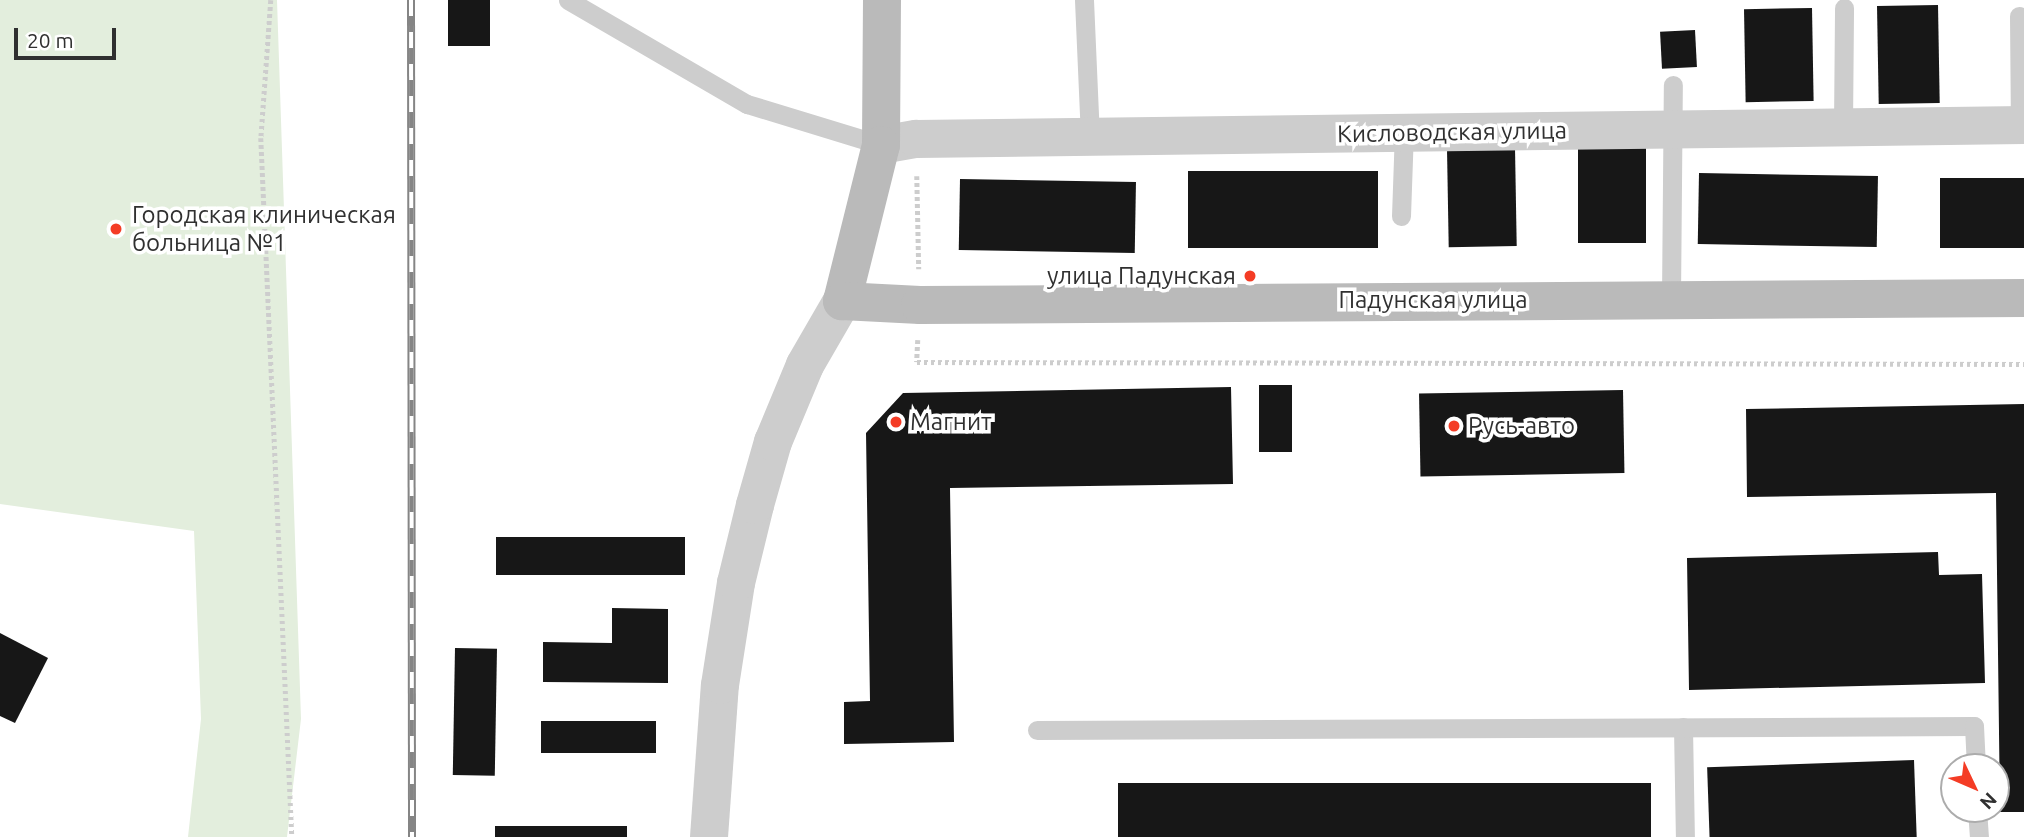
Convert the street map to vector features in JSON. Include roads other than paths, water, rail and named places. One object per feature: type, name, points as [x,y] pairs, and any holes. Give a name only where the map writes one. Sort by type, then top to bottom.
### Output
[{"type":"street","points":[[709,837],[720,685],[736,583],[755,505],[773,442],[805,365],[842,301],[880,145],[882,0]]},
{"type":"street","name":"Кисловодская улица","points":[[880,145],[916,139],[2022,125]]},
{"type":"street","name":"Падунская улица","points":[[842,301],[920,304],[1671,298],[2024,299]]},
{"type":"lane","points":[[568,0],[747,104],[880,145]]},
{"type":"lane","points":[[1084,0],[1090,137]]},
{"type":"lane","points":[[1843,127],[1844,8]]},
{"type":"lane","points":[[2019,16],[2022,125]]},
{"type":"lane","points":[[1671,298],[1673,85]]},
{"type":"lane","points":[[1401,216],[1404,132]]},
{"type":"lane","points":[[1037,730],[1974,726],[1975,753]]},
{"type":"lane","points":[[1683,727],[1685,837]]},
{"type":"railway","points":[[411,0],[412,837]]},
{"type":"place","name":"Городская клиническая больница №1","points":[[116,229]]},
{"type":"place","name":"улица Падунская","points":[[1250,276]]},
{"type":"place","name":"Магнит","points":[[896,422]]},
{"type":"place","name":"Русь-авто","points":[[1454,426]]}]
